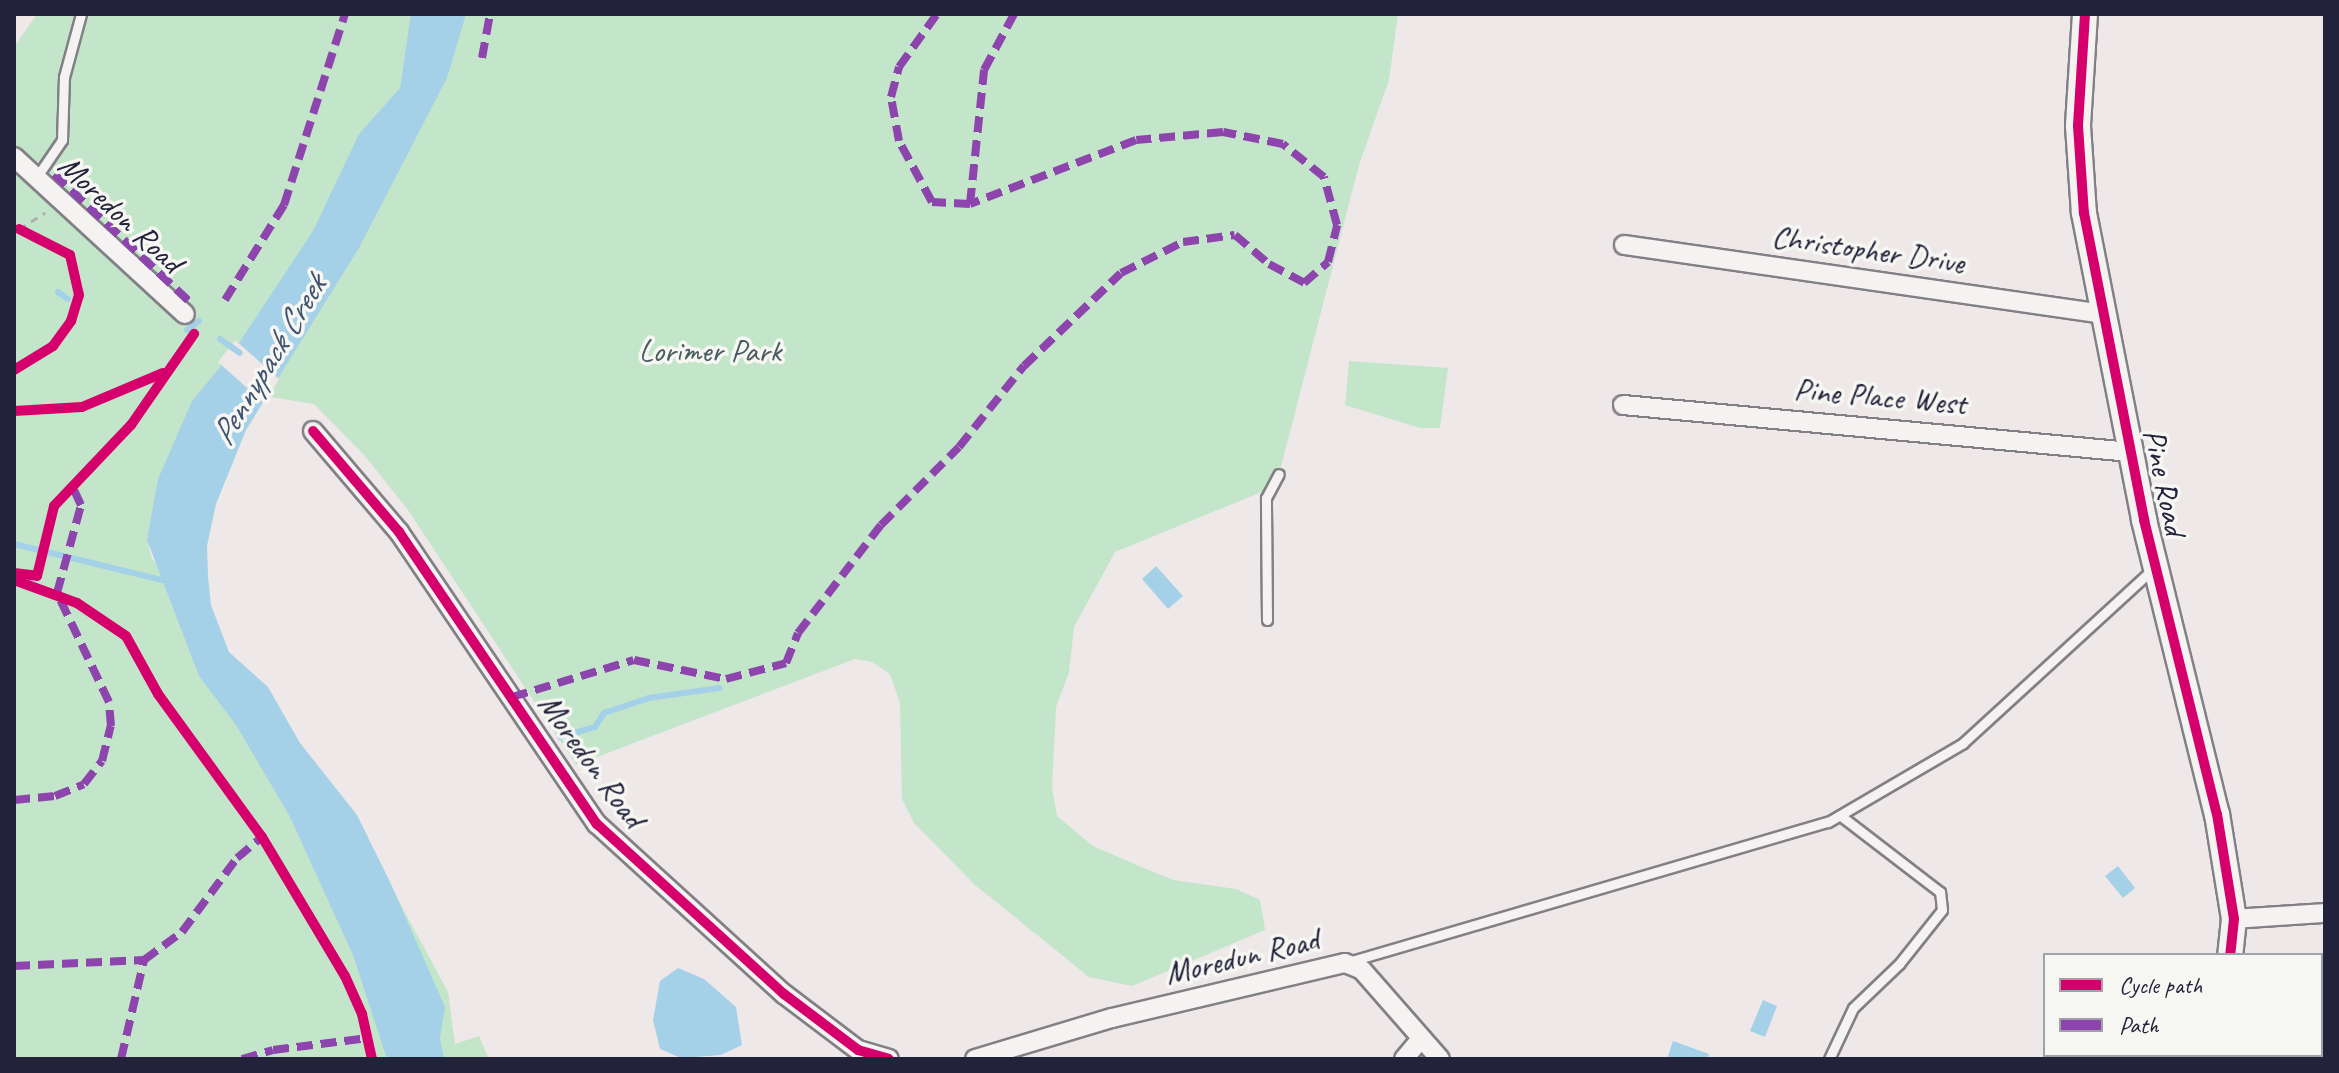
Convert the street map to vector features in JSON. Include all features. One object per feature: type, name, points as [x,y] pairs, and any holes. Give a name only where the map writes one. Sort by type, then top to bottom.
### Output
[{"type":"street","name":"Pine Road","points":[[2085,14],[2078,126],[2084,213],[2155,567],[2217,814],[2234,919],[2230,953]]},
{"type":"street","name":"Moredon Road","points":[[14,157],[185,314]]},
{"type":"street","name":"Christopher Drive","points":[[1624,245],[2104,314]]},
{"type":"street","name":"Pine Place West","points":[[1623,405],[2131,452]]},
{"type":"street","name":"Moredon Road","points":[[313,431],[399,532],[597,824],[784,994],[858,1050],[889,1059]]},
{"type":"street","points":[[2234,919],[2325,913]]},
{"type":"street","name":"Moredun Road","points":[[975,1059],[1112,1018],[1345,963],[1362,970],[1440,1059]]},
{"type":"street","points":[[1404,1059],[1421,1039]]},
{"type":"lane","points":[[36,178],[62,140],[66,61],[81,14]]},
{"type":"lane","points":[[1267,620],[1266,498],[1279,474]]},
{"type":"lane","points":[[1345,963],[1608,890],[1841,816],[1963,743],[2155,567]]},
{"type":"lane","points":[[1829,1059],[1853,1008],[1899,964],[1942,910],[1940,892],[1841,816]]},
{"type":"path","points":[[19,229],[43,216]]},
{"type":"path","points":[[19,229],[33,235]]},
{"type":"green space","name":"Lorimer Park","points":[[37,14],[1398,14],[1389,80],[1359,165],[1276,486],[1115,552],[1074,627],[1069,672],[1056,707],[1052,787],[1057,816],[1093,846],[1139,866],[1173,880],[1236,889],[1260,900],[1265,930],[1132,986],[1089,977],[974,884],[914,823],[902,799],[900,703],[890,674],[872,662],[855,659],[576,765],[408,510],[365,456],[314,404],[251,394],[147,536],[151,557],[394,892],[448,992],[455,1044],[479,1036],[489,1059],[14,1059],[14,47]]},
{"type":"green space","points":[[1349,361],[1448,368],[1440,428],[1420,428],[1345,405]]},
{"type":"water","name":"Pennypack Creek","points":[[411,14],[466,14],[447,78],[359,248],[246,430],[216,504],[207,546],[211,605],[229,652],[268,687],[300,743],[357,815],[391,884],[445,1007],[440,1038],[444,1059],[387,1059],[353,955],[289,815],[236,725],[199,676],[147,540],[158,479],[192,401],[235,349],[313,231],[359,134],[400,88]]},
{"type":"water","points":[[1156,566],[1183,596],[1168,609],[1142,579]]},
{"type":"water","points":[[2118,866],[2135,888],[2123,898],[2105,876]]},
{"type":"water","points":[[678,968],[704,979],[736,1007],[742,1045],[721,1055],[681,1058],[660,1049],[653,1020],[660,981]]},
{"type":"water","points":[[1763,1000],[1777,1006],[1765,1037],[1750,1031]]},
{"type":"water","points":[[1673,1041],[1709,1054],[1708,1059],[1667,1059]]},
{"type":"pier","points":[[235,340],[279,379],[265,404],[218,362]]},
{"type":"waterway","points":[[58,292],[68,299]]},
{"type":"waterway","points":[[187,330],[199,321]]},
{"type":"waterway","name":"Pennypack Creek","points":[[220,339],[240,353]]},
{"type":"waterway","points":[[14,544],[166,581]]},
{"type":"waterway","points":[[560,737],[595,727],[604,713],[649,698],[719,688]]},
{"type":"marked path","points":[[225,300],[284,205],[345,14]]},
{"type":"marked path","points":[[482,58],[490,14]]},
{"type":"marked path","points":[[512,697],[634,660],[726,679],[786,663],[798,633],[881,525],[959,447],[1024,366],[1121,273],[1183,242],[1235,235],[1269,264],[1304,283],[1328,262],[1337,225],[1324,177],[1283,144],[1223,132],[1136,140],[970,204],[932,202],[899,141],[891,97],[899,67],[937,14]]},
{"type":"marked path","points":[[970,204],[984,70],[1014,14]]},
{"type":"marked path","points":[[54,174],[193,305]]},
{"type":"marked path","points":[[14,800],[55,796],[84,784],[102,761],[111,726],[109,702],[57,593],[81,505],[73,488]]},
{"type":"marked path","points":[[121,1059],[144,960],[182,932],[237,858],[262,837]]},
{"type":"marked path","points":[[14,966],[144,960]]},
{"type":"marked path","points":[[242,1059],[273,1050],[368,1038]]},
{"type":"cycle path","points":[[2085,14],[2078,126],[2084,213],[2144,520],[2217,814],[2234,919],[2230,953]]},
{"type":"cycle path","points":[[14,370],[53,346],[71,321],[79,295],[70,255],[19,229]]},
{"type":"cycle path","points":[[14,573],[37,576],[54,506],[131,425],[194,334]]},
{"type":"cycle path","points":[[14,411],[82,407],[163,373]]},
{"type":"cycle path","points":[[313,431],[399,532],[597,824],[784,994],[858,1050],[889,1059]]},
{"type":"cycle path","points":[[14,580],[77,603],[126,636],[158,694],[262,837],[345,976],[362,1014],[372,1059]]}]
